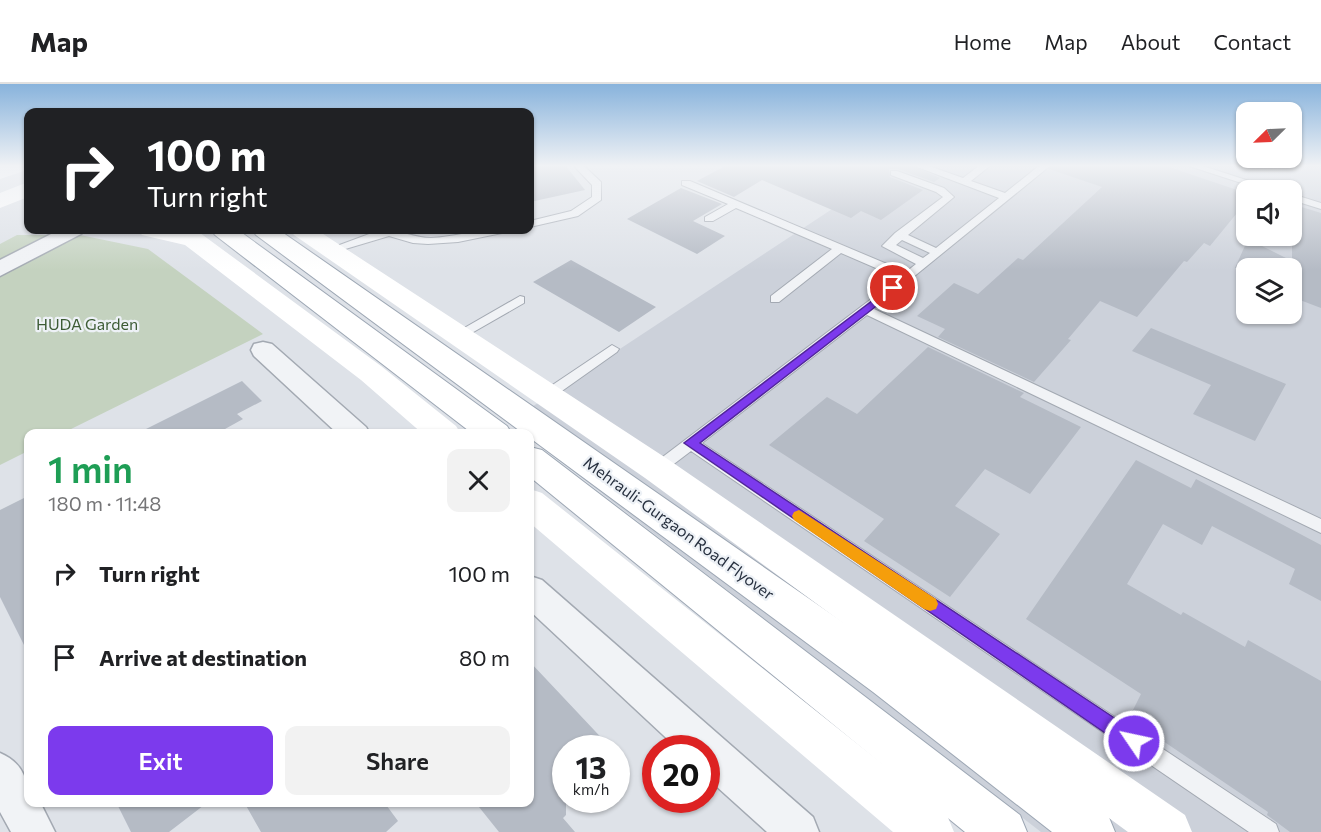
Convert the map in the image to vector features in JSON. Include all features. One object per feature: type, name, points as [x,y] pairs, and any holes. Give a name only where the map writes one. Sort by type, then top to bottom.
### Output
[{"type":"main road","points":[[187,234],[371,373],[439,429]]},
{"type":"main road","points":[[228,234],[489,429]]},
{"type":"main road","name":"Mehrauli-Gurgaon Road Flyover","points":[[270,234],[878,671],[1091,832]]},
{"type":"main road","points":[[308,234],[657,468],[1168,832]]},
{"type":"main road","name":"Mehrauli-Gurgaon Road Flyover","points":[[534,462],[1003,832]]},
{"type":"main road","points":[[534,506],[930,832]]},
{"type":"street","points":[[0,269],[66,234]]},
{"type":"street","points":[[263,350],[350,429]]},
{"type":"street","points":[[534,594],[691,735]]},
{"type":"street","points":[[720,762],[798,832]]},
{"type":"street","points":[[0,773],[34,832]]},
{"type":"lane","points":[[534,223],[564,218],[587,209],[595,200]]},
{"type":"lane","points":[[726,200],[907,277]]},
{"type":"lane","points":[[924,263],[888,246],[945,200]]},
{"type":"lane","points":[[657,468],[866,310],[1002,200]]},
{"type":"lane","points":[[1302,200],[1321,206]]},
{"type":"lane","points":[[709,219],[736,204]]},
{"type":"lane","points":[[332,250],[378,234]]},
{"type":"lane","points":[[394,234],[421,242],[444,241],[481,234]]},
{"type":"lane","points":[[899,235],[938,252]]},
{"type":"lane","points":[[775,299],[841,249]]},
{"type":"lane","points":[[459,335],[520,300]]},
{"type":"lane","points":[[866,310],[1321,526]]},
{"type":"lane","points":[[547,394],[612,349]]},
{"type":"lane","points":[[691,443],[1268,832]]},
{"type":"shaded area","points":[[846,200],[1236,200],[1236,246],[1302,246],[1302,200],[1321,200],[1321,832],[1041,832],[534,441],[534,429],[521,429],[509,422]]},
{"type":"green space","name":"HUDA Garden","points":[[17,235],[80,235],[148,249],[263,334],[71,429],[24,429],[24,453],[0,465],[0,244]]},
{"type":"building","points":[[660,200],[712,200],[722,204],[693,221],[725,236],[697,254],[627,219]]},
{"type":"building","points":[[809,200],[909,200],[881,220],[861,211],[851,218]]},
{"type":"building","points":[[1088,200],[1236,200],[1236,214],[1210,246],[1204,243],[1187,262],[1184,261],[1137,317],[1100,301],[1068,339],[1071,340],[1034,382],[938,337],[945,329],[917,316],[954,283],[978,294],[1018,258],[1023,260]]},
{"type":"building","points":[[1302,207],[1321,213],[1321,308],[1302,301],[1302,258],[1292,258],[1292,246],[1302,246]]},
{"type":"building","points":[[1245,246],[1262,246],[1286,258],[1239,258]]},
{"type":"building","points":[[571,260],[656,307],[619,332],[533,282]]},
{"type":"building","points":[[1151,328],[1286,384],[1255,441],[1193,414],[1211,385],[1132,351]]},
{"type":"building","points":[[928,347],[1024,393],[1020,397],[1081,427],[1030,494],[985,469],[955,506],[1000,534],[950,597],[864,541],[884,519],[769,445],[827,397],[857,414]]},
{"type":"building","points":[[242,381],[262,401],[237,414],[243,419],[225,429],[146,429]]},
{"type":"building","points":[[1136,460],[1191,488],[1196,479],[1321,545],[1321,601],[1289,584],[1295,569],[1212,526],[1202,545],[1163,524],[1127,584],[1181,615],[1183,612],[1245,647],[1248,640],[1321,681],[1321,832],[1290,832],[1267,815],[1268,812],[1129,718],[1141,694],[1026,619]]},
{"type":"building","points":[[24,498],[24,645],[0,597],[0,510]]},
{"type":"building","points":[[534,666],[599,735],[552,735],[552,813],[566,813],[563,818],[575,832],[499,832],[479,807],[534,807]]},
{"type":"building","points":[[118,807],[202,807],[169,832],[131,832]]},
{"type":"building","points":[[247,807],[388,807],[398,821],[386,832],[261,832]]},
{"type":"slow traffic","points":[[799,516],[930,604]]},
{"type":"route","points":[[893,288],[691,443],[1134,741]]}]
